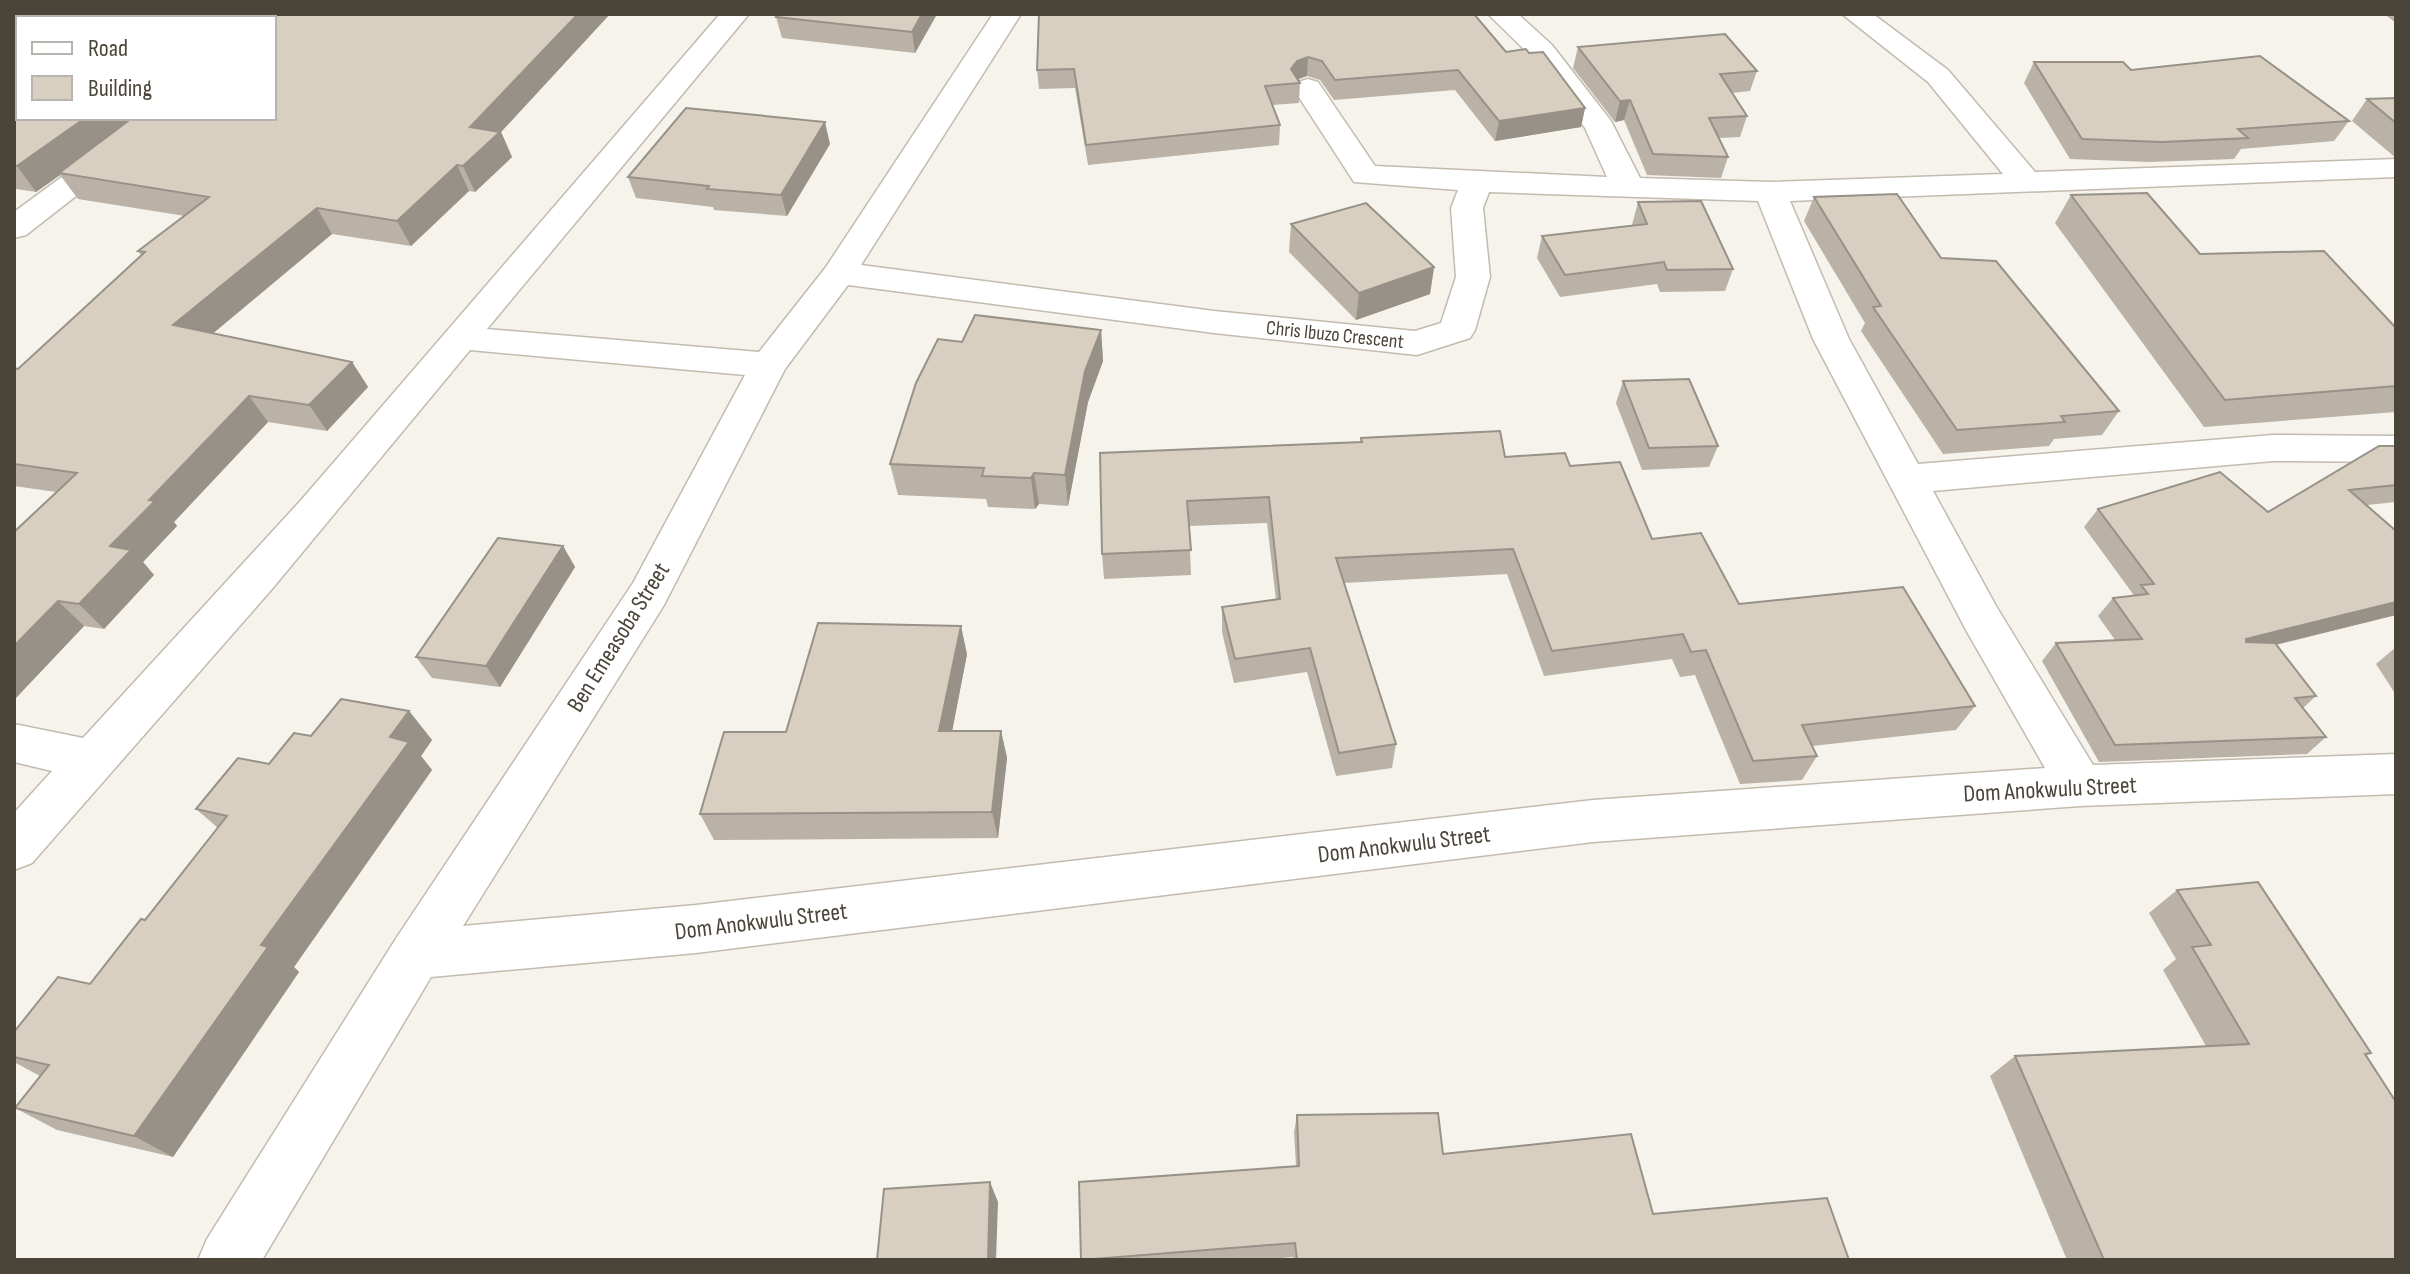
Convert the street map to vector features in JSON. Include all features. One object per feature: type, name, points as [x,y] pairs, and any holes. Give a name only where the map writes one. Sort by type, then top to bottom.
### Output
[{"type":"street","points":[[14,848],[90,759],[257,579],[637,124],[735,14]]},
{"type":"street","name":"Ben Emeasoba Street","points":[[228,1260],[416,954],[649,594],[769,365],[839,273],[1007,14]]},
{"type":"street","points":[[1502,14],[1542,51],[1600,127],[1628,187]]},
{"type":"street","points":[[1856,14],[1938,76],[2025,180]]},
{"type":"street","points":[[1308,88],[1365,175],[1770,192],[2396,168]]},
{"type":"street","points":[[14,228],[158,120]]},
{"type":"street","name":"Chris Ibuzo Crescent","points":[[839,273],[1214,322],[1417,343],[1457,330],[1473,277],[1467,208],[1477,182]]},
{"type":"street","points":[[1770,192],[1831,339],[1909,479],[1981,618],[2080,786]]},
{"type":"street","points":[[461,338],[769,365]]},
{"type":"street","points":[[1909,479],[2273,448],[2396,449]]},
{"type":"street","points":[[14,743],[90,759]]},
{"type":"street","name":"Dom Anokwulu Street","points":[[416,954],[696,929],[1593,821],[2080,786],[2396,774]]},
{"type":"building","points":[[14,14],[259,14],[16,16],[16,120],[82,120],[14,166]]},
{"type":"building","points":[[578,14],[470,127],[500,132],[463,166],[457,165],[397,221],[317,208],[173,325],[352,362],[309,405],[249,396],[149,500],[155,501],[110,546],[131,550],[79,604],[58,601],[14,646],[14,532],[77,473],[14,464],[14,368],[18,369],[145,252],[138,251],[209,197],[59,173],[129,120],[276,120],[275,16]]},
{"type":"building","points":[[779,14],[922,14],[912,32],[776,17]]},
{"type":"building","points":[[1039,14],[1474,14],[1506,52],[1526,49],[1529,53],[1543,52],[1585,108],[1499,121],[1458,70],[1335,80],[1322,61],[1308,57],[1297,61],[1291,69],[1300,83],[1265,86],[1280,125],[1086,145],[1074,69],[1037,70]]},
{"type":"building","points":[[1725,34],[1757,71],[1720,74],[1747,116],[1709,118],[1728,157],[1653,154],[1630,100],[1620,101],[1578,47]]},
{"type":"building","points":[[2260,56],[2349,121],[2238,129],[2248,138],[2162,142],[2082,139],[2034,62],[2123,62],[2131,70]]},
{"type":"building","points":[[2396,98],[2396,123],[2367,99]]},
{"type":"building","points":[[686,108],[825,122],[781,195],[707,189],[709,186],[628,177]]},
{"type":"building","points":[[2147,193],[2200,254],[2324,251],[2396,328],[2396,386],[2225,400],[2071,195]]},
{"type":"building","points":[[1897,194],[1941,258],[1996,261],[2119,411],[2061,416],[2065,422],[1957,430],[1873,307],[1881,306],[1814,197]]},
{"type":"building","points":[[1701,201],[1733,269],[1667,270],[1664,262],[1565,275],[1542,236],[1647,224],[1638,202]]},
{"type":"building","points":[[1366,203],[1434,267],[1359,293],[1291,224]]},
{"type":"building","points":[[975,315],[1101,330],[1085,371],[1065,475],[1034,473],[1031,478],[982,476],[984,468],[890,464],[916,383],[938,339],[962,342]]},
{"type":"building","points":[[1689,379],[1718,446],[1649,448],[1623,381]]},
{"type":"building","points":[[1500,431],[1505,457],[1565,453],[1570,466],[1620,462],[1652,539],[1701,533],[1739,604],[1903,587],[1975,706],[1802,725],[1817,756],[1753,761],[1706,650],[1691,652],[1683,634],[1552,651],[1513,549],[1336,558],[1396,744],[1339,753],[1310,648],[1235,659],[1222,607],[1280,599],[1269,497],[1187,501],[1191,550],[1102,554],[1100,453],[1362,442],[1361,438]]},
{"type":"building","points":[[2379,446],[2396,446],[2396,485],[2349,490],[2396,531],[2396,602],[2246,639],[2246,642],[2275,643],[2316,696],[2295,698],[2326,737],[2115,745],[2056,643],[2142,639],[2113,598],[2148,594],[2141,585],[2154,584],[2098,509],[2220,472],[2268,512]]},
{"type":"building","points":[[498,538],[563,546],[486,666],[416,657]]},
{"type":"building","points":[[818,623],[961,626],[939,731],[1001,731],[992,812],[700,814],[724,732],[786,732]]},
{"type":"building","points":[[341,699],[409,711],[390,737],[409,742],[261,945],[268,947],[134,1136],[15,1108],[49,1065],[14,1057],[14,1032],[58,977],[90,984],[141,919],[145,920],[227,816],[196,809],[238,758],[269,764],[294,733],[311,736]]},
{"type":"building","points":[[2258,882],[2371,1053],[2365,1054],[2396,1102],[2396,1260],[2104,1260],[2015,1056],[2249,1044],[2192,947],[2211,945],[2177,890]]},
{"type":"building","points":[[1438,1113],[1443,1154],[1631,1134],[1653,1214],[1827,1198],[1849,1260],[1297,1260],[1295,1243],[1081,1260],[1079,1182],[1299,1166],[1297,1115]]},
{"type":"building","points":[[990,1182],[988,1260],[877,1260],[884,1189]]}]
